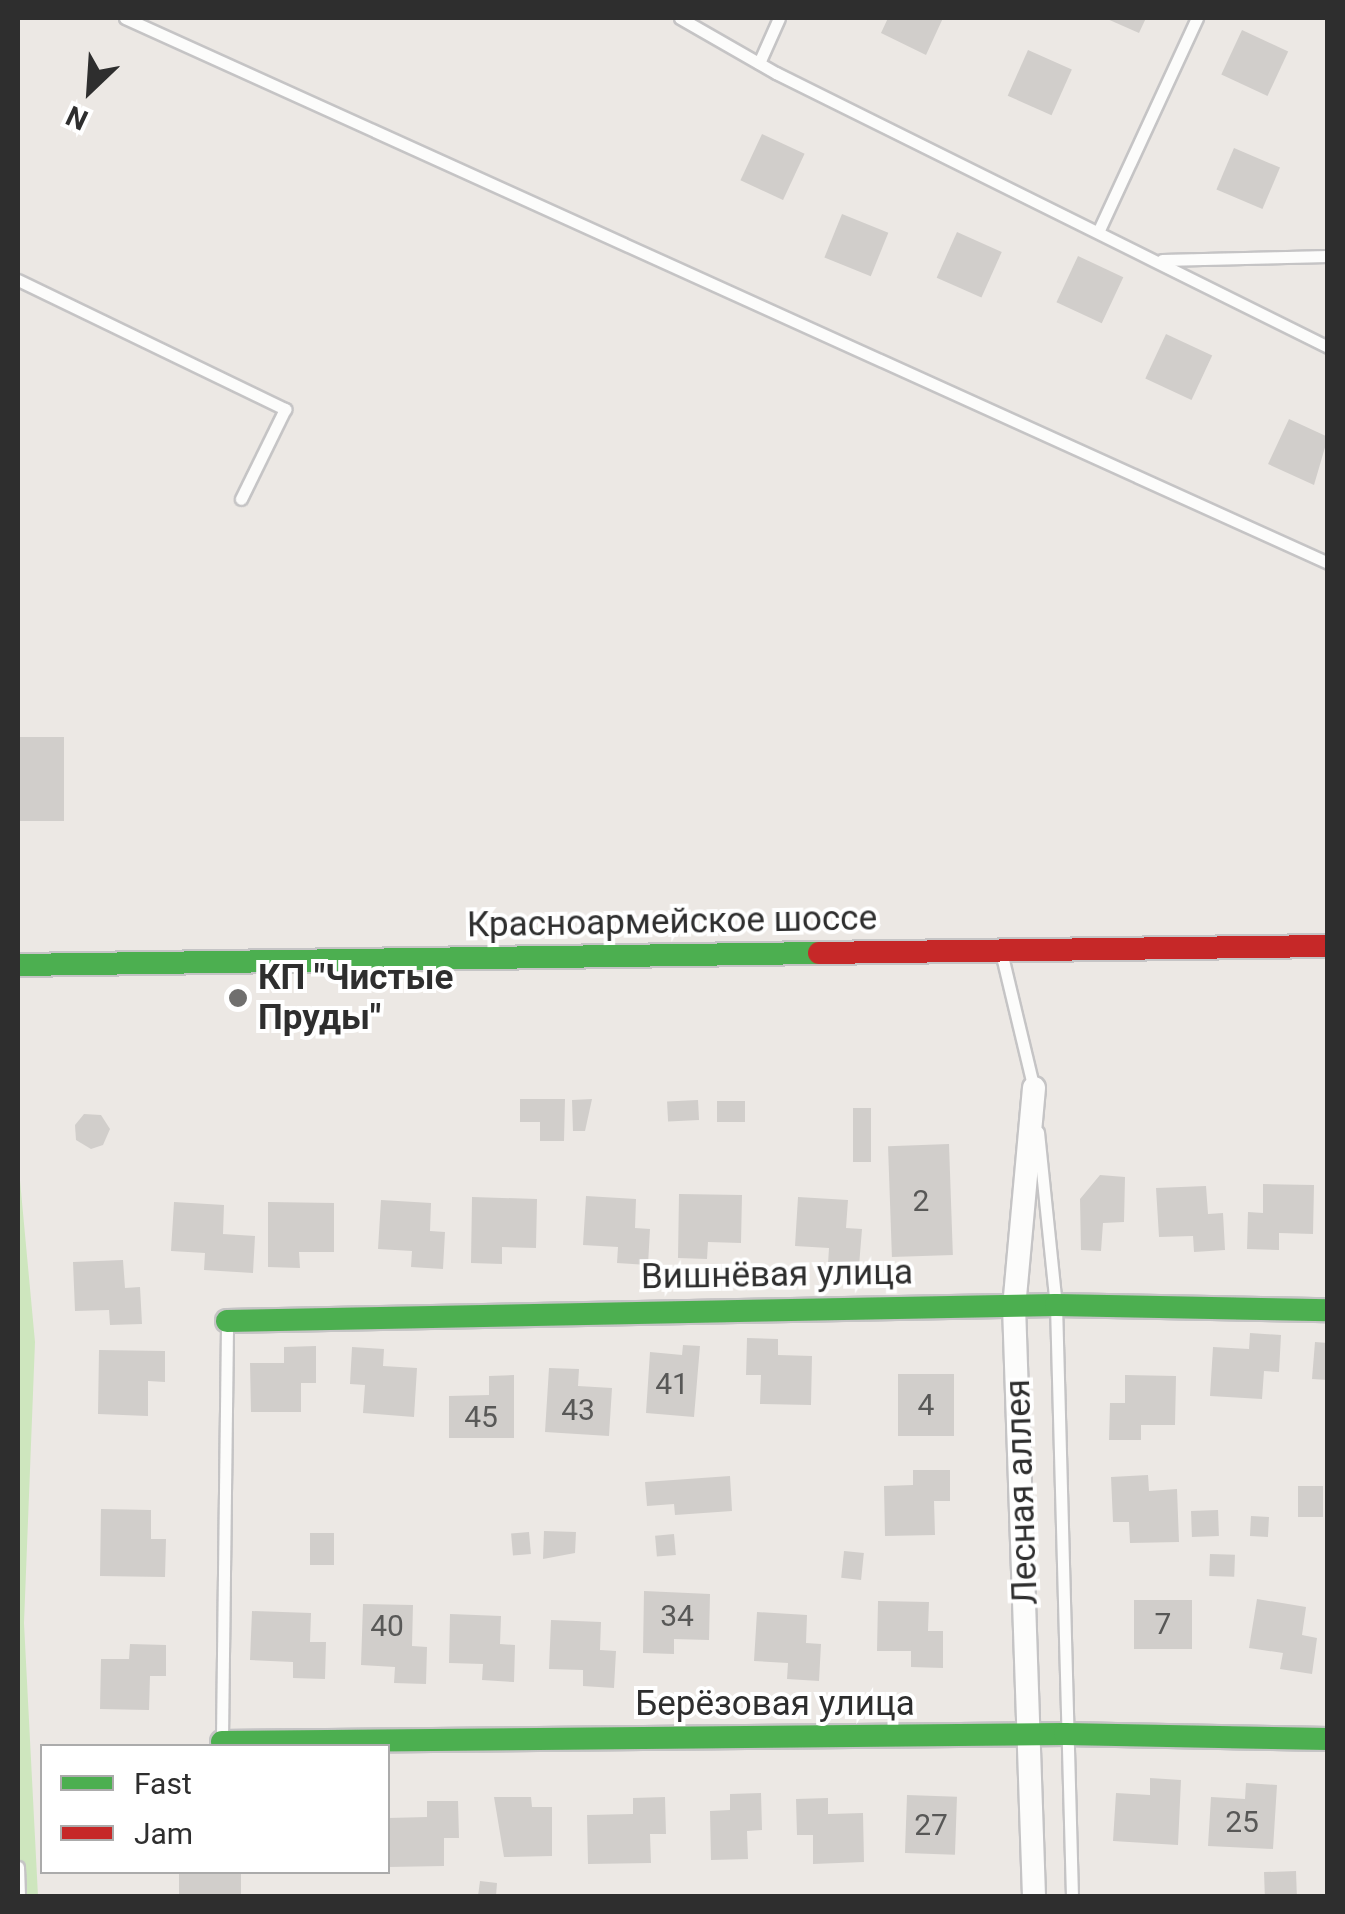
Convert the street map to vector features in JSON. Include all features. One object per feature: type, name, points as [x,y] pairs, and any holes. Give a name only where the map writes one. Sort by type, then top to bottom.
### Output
[{"type":"street","name":"Красноармейское шоссе","points":[[18,965],[1328,946]]},
{"type":"street","name":"Лесная аллея","points":[[1034,1088],[1014,1306],[1032,1738],[1034,1896]]},
{"type":"street","name":"Вишнёвая улица","points":[[227,1321],[1056,1305],[1328,1310]]},
{"type":"street","name":"Берёзовая улица","points":[[222,1742],[1032,1738],[1065,1734],[1328,1739]]},
{"type":"lane","points":[[125,18],[1328,563]]},
{"type":"lane","points":[[680,18],[758,63],[1161,260],[1328,347]]},
{"type":"lane","points":[[758,63],[779,18]]},
{"type":"lane","points":[[1098,230],[1197,18]]},
{"type":"lane","points":[[1161,260],[1328,256]]},
{"type":"lane","points":[[18,280],[286,409],[241,499]]},
{"type":"lane","points":[[1002,953],[1034,1088],[1056,1305],[1072,1896]]},
{"type":"lane","points":[[222,1742],[227,1321]]},
{"type":"lane","points":[[18,1867],[20,1896]]},
{"type":"green space","points":[[18,1159],[35,1342],[24,1623],[38,1896],[18,1896]]},
{"type":"building","points":[[888,18],[943,18],[926,55],[881,33]]},
{"type":"building","points":[[1105,18],[1146,18],[1139,33]]},
{"type":"building","points":[[1242,30],[1288,52],[1268,96],[1221,74]]},
{"type":"building","points":[[1028,50],[1072,70],[1052,115],[1008,96]]},
{"type":"building","points":[[762,134],[805,154],[783,200],[740,180]]},
{"type":"building","points":[[1234,148],[1280,168],[1262,209],[1216,189]]},
{"type":"building","points":[[842,214],[888,233],[871,276],[824,258]]},
{"type":"building","points":[[957,232],[1002,252],[981,298],[937,278]]},
{"type":"building","points":[[1078,256],[1123,277],[1102,323],[1056,302]]},
{"type":"building","points":[[1166,334],[1212,356],[1192,400],[1145,378]]},
{"type":"building","points":[[1289,419],[1328,437],[1314,485],[1268,464]]},
{"type":"building","points":[[18,737],[64,737],[64,821],[18,821]]},
{"type":"building","points":[[520,1099],[565,1099],[564,1141],[540,1141],[540,1122],[520,1122]]},
{"type":"building","points":[[592,1099],[585,1131],[573,1131],[572,1100]]},
{"type":"building","points":[[698,1100],[699,1120],[668,1122],[667,1102]]},
{"type":"building","points":[[717,1101],[745,1101],[745,1122],[717,1122]]},
{"type":"building","points":[[853,1108],[871,1108],[871,1162],[853,1162]]},
{"type":"building","points":[[84,1114],[101,1115],[110,1129],[103,1145],[91,1149],[76,1140],[75,1125]]},
{"type":"building","points":[[949,1144],[953,1255],[892,1257],[888,1146]]},
{"type":"building","points":[[1100,1175],[1125,1177],[1124,1222],[1103,1223],[1101,1251],[1081,1250],[1080,1199]]},
{"type":"building","points":[[1263,1184],[1314,1185],[1313,1234],[1279,1233],[1279,1250],[1247,1249],[1248,1212],[1263,1213]]},
{"type":"building","points":[[1206,1186],[1208,1214],[1223,1213],[1225,1250],[1194,1252],[1193,1236],[1159,1237],[1156,1188]]},
{"type":"building","points":[[679,1194],[742,1195],[741,1243],[708,1242],[707,1259],[678,1258]]},
{"type":"building","points":[[586,1196],[636,1199],[635,1228],[650,1229],[648,1265],[617,1263],[618,1247],[583,1245]]},
{"type":"building","points":[[472,1197],[537,1199],[536,1248],[502,1247],[502,1264],[471,1263]]},
{"type":"building","points":[[798,1197],[848,1200],[846,1228],[862,1229],[859,1266],[828,1264],[829,1248],[795,1246]]},
{"type":"building","points":[[381,1200],[431,1203],[430,1231],[445,1232],[443,1269],[411,1267],[412,1251],[378,1249]]},
{"type":"building","points":[[174,1202],[224,1205],[223,1234],[255,1236],[253,1273],[204,1270],[205,1253],[171,1251]]},
{"type":"building","points":[[268,1202],[334,1203],[334,1252],[299,1252],[300,1268],[268,1267]]},
{"type":"building","points":[[123,1260],[125,1288],[140,1287],[142,1324],[110,1325],[109,1310],[75,1311],[73,1262]]},
{"type":"building","points":[[1250,1333],[1281,1335],[1279,1372],[1264,1371],[1262,1399],[1210,1396],[1213,1347],[1249,1349]]},
{"type":"building","points":[[747,1338],[778,1339],[778,1355],[812,1356],[811,1405],[760,1404],[761,1375],[746,1375]]},
{"type":"building","points":[[1315,1342],[1328,1343],[1328,1380],[1312,1379]]},
{"type":"building","points":[[683,1345],[700,1346],[694,1417],[646,1413],[650,1352],[682,1355]]},
{"type":"building","points":[[316,1346],[316,1383],[301,1383],[301,1412],[251,1412],[250,1363],[284,1363],[284,1347]]},
{"type":"building","points":[[352,1347],[384,1349],[383,1366],[417,1368],[414,1417],[363,1413],[365,1385],[350,1384]]},
{"type":"building","points":[[99,1350],[165,1351],[165,1382],[148,1381],[148,1416],[98,1414]]},
{"type":"building","points":[[549,1368],[579,1369],[578,1386],[612,1388],[609,1436],[545,1432]]},
{"type":"building","points":[[898,1374],[954,1374],[954,1436],[898,1436]]},
{"type":"building","points":[[514,1375],[514,1438],[449,1438],[449,1396],[489,1395],[489,1376]]},
{"type":"building","points":[[1125,1375],[1176,1376],[1175,1425],[1141,1425],[1141,1440],[1109,1440],[1110,1403],[1125,1403]]},
{"type":"building","points":[[913,1470],[950,1470],[950,1501],[934,1501],[935,1535],[885,1536],[884,1486],[913,1485]]},
{"type":"building","points":[[1148,1475],[1149,1491],[1177,1489],[1179,1542],[1130,1543],[1129,1522],[1113,1522],[1111,1477]]},
{"type":"building","points":[[730,1476],[732,1511],[675,1515],[674,1504],[647,1506],[645,1482]]},
{"type":"building","points":[[1298,1486],[1323,1486],[1323,1517],[1298,1517]]},
{"type":"building","points":[[101,1509],[151,1510],[151,1539],[166,1539],[165,1577],[100,1576]]},
{"type":"building","points":[[1218,1510],[1219,1536],[1192,1537],[1191,1511]]},
{"type":"building","points":[[1251,1516],[1269,1517],[1268,1537],[1250,1536]]},
{"type":"building","points":[[544,1531],[576,1532],[575,1553],[543,1559]]},
{"type":"building","points":[[529,1532],[531,1554],[513,1555],[511,1534]]},
{"type":"building","points":[[310,1533],[334,1533],[334,1565],[310,1565]]},
{"type":"building","points":[[674,1534],[676,1555],[657,1557],[655,1536]]},
{"type":"building","points":[[844,1551],[864,1553],[861,1580],[841,1578]]},
{"type":"building","points":[[1210,1554],[1235,1555],[1234,1577],[1209,1576]]},
{"type":"building","points":[[644,1591],[710,1594],[709,1640],[674,1639],[674,1654],[643,1653]]},
{"type":"building","points":[[1257,1599],[1306,1607],[1302,1635],[1317,1638],[1312,1674],[1280,1669],[1283,1653],[1249,1648]]},
{"type":"building","points":[[1134,1600],[1192,1600],[1192,1649],[1134,1649]]},
{"type":"building","points":[[878,1601],[929,1602],[928,1631],[943,1631],[943,1668],[911,1667],[911,1651],[877,1651]]},
{"type":"building","points":[[363,1604],[413,1605],[412,1646],[427,1647],[426,1684],[394,1683],[395,1667],[361,1665]]},
{"type":"building","points":[[252,1611],[311,1613],[310,1642],[326,1642],[325,1679],[293,1678],[293,1662],[250,1660]]},
{"type":"building","points":[[757,1612],[807,1615],[806,1643],[821,1644],[819,1681],[787,1679],[788,1663],[754,1661]]},
{"type":"building","points":[[450,1614],[501,1616],[500,1644],[515,1645],[514,1682],[482,1680],[483,1664],[449,1663]]},
{"type":"building","points":[[551,1620],[601,1622],[600,1650],[616,1651],[614,1688],[583,1686],[583,1670],[549,1669]]},
{"type":"building","points":[[130,1644],[166,1645],[166,1676],[150,1676],[149,1710],[100,1709],[101,1659],[129,1659]]},
{"type":"building","points":[[1150,1778],[1181,1780],[1178,1845],[1113,1841],[1116,1793],[1150,1795]]},
{"type":"building","points":[[1246,1783],[1277,1785],[1273,1849],[1208,1846],[1211,1797],[1245,1799]]},
{"type":"building","points":[[761,1793],[762,1830],[747,1831],[748,1859],[711,1860],[710,1811],[730,1810],[730,1794]]},
{"type":"building","points":[[907,1795],[957,1797],[955,1855],[905,1853]]},
{"type":"building","points":[[494,1797],[531,1797],[532,1807],[552,1807],[552,1856],[504,1857]]},
{"type":"building","points":[[665,1797],[666,1834],[650,1834],[651,1863],[588,1864],[587,1815],[633,1814],[633,1798]]},
{"type":"building","points":[[828,1798],[828,1814],[863,1813],[864,1862],[813,1864],[813,1835],[797,1835],[796,1799]]},
{"type":"building","points":[[427,1801],[458,1801],[459,1838],[444,1838],[444,1866],[390,1867],[390,1818],[427,1817]]},
{"type":"building","points":[[1296,1871],[1297,1896],[1265,1896],[1264,1872]]},
{"type":"building","points":[[179,1874],[241,1874],[241,1896],[179,1896]]},
{"type":"building","points":[[480,1881],[497,1883],[496,1896],[478,1896]]},
{"type":"traffic: fast","points":[[18,965],[819,953]]},
{"type":"traffic: fast","points":[[227,1321],[1056,1305],[1328,1310]]},
{"type":"traffic: fast","points":[[222,1742],[1065,1734],[1328,1739]]},
{"type":"traffic: jam","points":[[819,953],[1328,946]]},
{"type":"place","name":"КП \"Чистые Пруды\"","points":[[238,998]]}]
